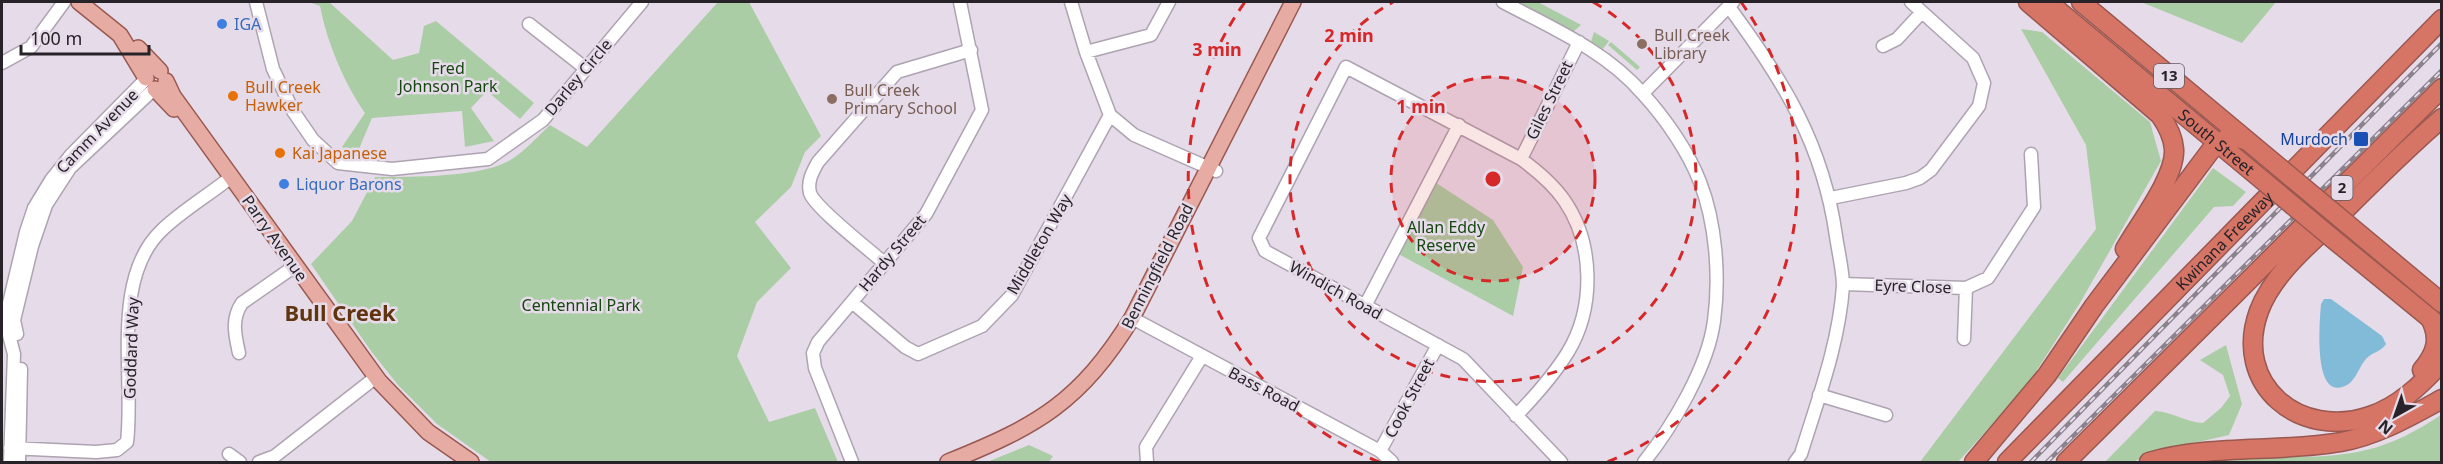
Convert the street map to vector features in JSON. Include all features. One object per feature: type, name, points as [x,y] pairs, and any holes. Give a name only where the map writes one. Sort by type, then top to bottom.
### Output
[{"type":"highway","points":[[2028,2],[2160,115],[2170,130],[2174,150],[2170,170],[2094,306]]},
{"type":"highway","name":"South Street","points":[[2048,2],[2436,323]]},
{"type":"highway","points":[[2081,2],[2080,18],[2084,30]]},
{"type":"highway","name":"South Street","points":[[2081,2],[2442,303]]},
{"type":"highway","name":"Kwinana Freeway","points":[[2007,462],[2442,19]]},
{"type":"highway","name":"2","points":[[2066,462],[2442,88]]},
{"type":"highway","points":[[2442,118],[2326,228],[2270,288],[2255,324],[2254,348],[2259,370],[2269,390],[2283,407],[2293,413],[2321,422],[2358,420],[2392,405],[2420,384],[2442,362]]},
{"type":"highway","points":[[1974,462],[2047,375],[2094,306],[2218,142],[2229,136],[2245,140]]},
{"type":"highway","points":[[2358,420],[2383,405],[2424,369],[2437,346],[2436,323]]},
{"type":"highway","points":[[2149,462],[2217,450],[2299,447],[2340,442],[2391,427],[2442,399]]},
{"type":"main road","name":"Parry Avenue","points":[[79,2],[120,35],[155,81],[173,96],[229,179],[373,379],[414,428],[458,462]]},
{"type":"main road","name":"Parry Avenue","points":[[88,2],[125,30],[143,56],[155,81]]},
{"type":"main road","name":"Benningfield Road","points":[[974,462],[1019,443],[1065,411],[1102,375],[1136,320],[1293,2]]},
{"type":"main road","name":"Benningfield Road","points":[[1212,169],[1304,2]]},
{"type":"main road","name":"Benningfield Road","points":[[948,462],[1012,436],[1059,406],[1096,369],[1136,320]]},
{"type":"main road","name":"Parry Avenue","points":[[373,379],[428,432],[471,462]]},
{"type":"street","points":[[2,63],[31,47],[64,2]]},
{"type":"street","name":"Darley Circle","points":[[256,2],[273,69],[293,111],[313,140],[338,162],[392,170],[488,159],[543,120],[642,2]]},
{"type":"street","name":"Hardy Street","points":[[852,462],[815,368],[813,352],[818,342],[926,214],[982,110],[960,2]]},
{"type":"street","points":[[1071,2],[1086,52],[1110,116],[1134,135],[1212,169]]},
{"type":"street","points":[[1086,52],[1151,35],[1169,2]]},
{"type":"street","points":[[1503,2],[1579,42],[1606,61],[1643,93],[1682,148],[1700,182],[1711,223],[1717,274],[1714,323],[1695,380],[1668,432],[1644,462]]},
{"type":"street","points":[[1831,198],[1906,183],[1920,178],[1931,170],[1980,106],[1984,83],[1973,58],[1911,2]]},
{"type":"street","points":[[1643,93],[1731,4],[1798,110],[1816,152],[1831,198],[1843,284],[1834,347],[1801,454],[1795,462]]},
{"type":"street","points":[[1882,46],[1897,39],[1922,12]]},
{"type":"street","points":[[529,24],[585,68]]},
{"type":"street","name":"Giles Street","points":[[1521,159],[1579,42]]},
{"type":"street","points":[[884,263],[818,206],[810,193],[810,175],[818,162],[897,72],[970,50]]},
{"type":"street","name":"Windich Road","points":[[1459,125],[1346,67],[1259,238],[1265,251],[1463,359],[1561,462]]},
{"type":"street","name":"Camm Avenue","points":[[10,462],[17,454],[14,354],[7,320],[26,232],[34,208],[51,180],[71,155],[155,81]]},
{"type":"street","name":"Middleton Way","points":[[852,302],[918,354],[982,326],[1012,295],[1110,116]]},
{"type":"street","points":[[1365,306],[1459,125],[1521,159],[1537,171],[1564,200],[1580,232],[1587,266],[1587,304],[1569,351],[1542,388],[1516,416]]},
{"type":"street","name":"Eyre Close","points":[[1843,284],[1966,288],[1988,278],[2034,207],[2031,154]]},
{"type":"street","name":"Goddard Way","points":[[17,454],[117,450],[127,442],[129,313],[135,270],[145,251],[160,231],[229,179]]},
{"type":"street","points":[[238,353],[234,331],[237,310],[242,303],[292,267]]},
{"type":"street","points":[[1964,339],[1966,288]]},
{"type":"street","name":"Bass Road","points":[[1136,320],[1380,451],[1392,462]]},
{"type":"street","name":"Cook Street","points":[[1380,451],[1438,345]]},
{"type":"street","points":[[1147,462],[1146,447],[1202,356]]},
{"type":"street","points":[[259,462],[275,456],[373,379]]},
{"type":"street","points":[[1819,395],[1886,415]]},
{"type":"street","points":[[229,454],[240,462]]},
{"type":"green space","name":"Fred Johnson Park","points":[[309,2],[329,2],[393,60],[419,53],[424,26],[436,21],[534,103],[520,119],[487,91],[471,108],[494,141],[465,147],[462,111],[372,118],[356,156],[342,147],[365,113],[337,62],[320,6]]},
{"type":"green space","name":"Centennial Park","points":[[718,2],[749,2],[821,136],[805,152],[791,187],[755,222],[791,268],[757,302],[737,356],[769,422],[815,408],[838,462],[491,462],[437,424],[398,385],[371,351],[311,264],[352,221],[375,177],[446,175],[484,170],[512,159],[550,125],[587,147]]},
{"type":"green space","points":[[1512,2],[1538,2],[1581,25],[1573,32]]},
{"type":"green space","points":[[2141,2],[2276,2],[2242,43]]},
{"type":"green space","points":[[2021,29],[2042,32],[2150,122],[2161,161],[2080,303],[2026,387],[1958,462],[1920,462],[2096,229],[2086,145]]},
{"type":"green space","points":[[1594,32],[1609,41],[1602,50],[1591,42]]},
{"type":"green space","points":[[1611,42],[1640,67],[1637,70],[1608,45]]},
{"type":"green space","points":[[2213,168],[2246,192],[2233,206],[2214,207],[2063,382],[2058,378]]},
{"type":"green space","name":"Allan Eddy Reserve","points":[[1430,179],[1493,220],[1523,267],[1513,316],[1393,251]]},
{"type":"green space","points":[[2226,345],[2242,404],[2229,435],[2167,449],[2132,462],[2105,462],[2155,411],[2203,423],[2221,408],[2230,396],[2223,375],[2200,360]]},
{"type":"green space","points":[[2441,415],[2441,462],[2204,462],[2224,459],[2346,454],[2386,444]]},
{"type":"green space","points":[[1029,445],[1053,456],[1049,462],[987,462]]},
{"type":"water","points":[[2324,299],[2331,299],[2382,336],[2386,344],[2368,357],[2352,381],[2345,386],[2334,387],[2327,381],[2323,370],[2319,340],[2321,304]]},
{"type":"railway","points":[[2031,462],[2442,43]]},
{"type":"railway","points":[[2047,462],[2442,70]]},
{"type":"place","name":"IGA","points":[[222,24]]},
{"type":"place","name":"Bull Creek Library","points":[[1642,44]]},
{"type":"place","name":"Bull Creek Hawker","points":[[233,96]]},
{"type":"place","name":"Bull Creek Primary School","points":[[832,99]]},
{"type":"place","name":"Murdoch","points":[[2361,139]]},
{"type":"place","name":"Kai Japanese","points":[[280,153]]},
{"type":"place","name":"Liquor Barons","points":[[284,184]]},
{"type":"district","name":"Bull Creek","points":[[340,313]]}]
